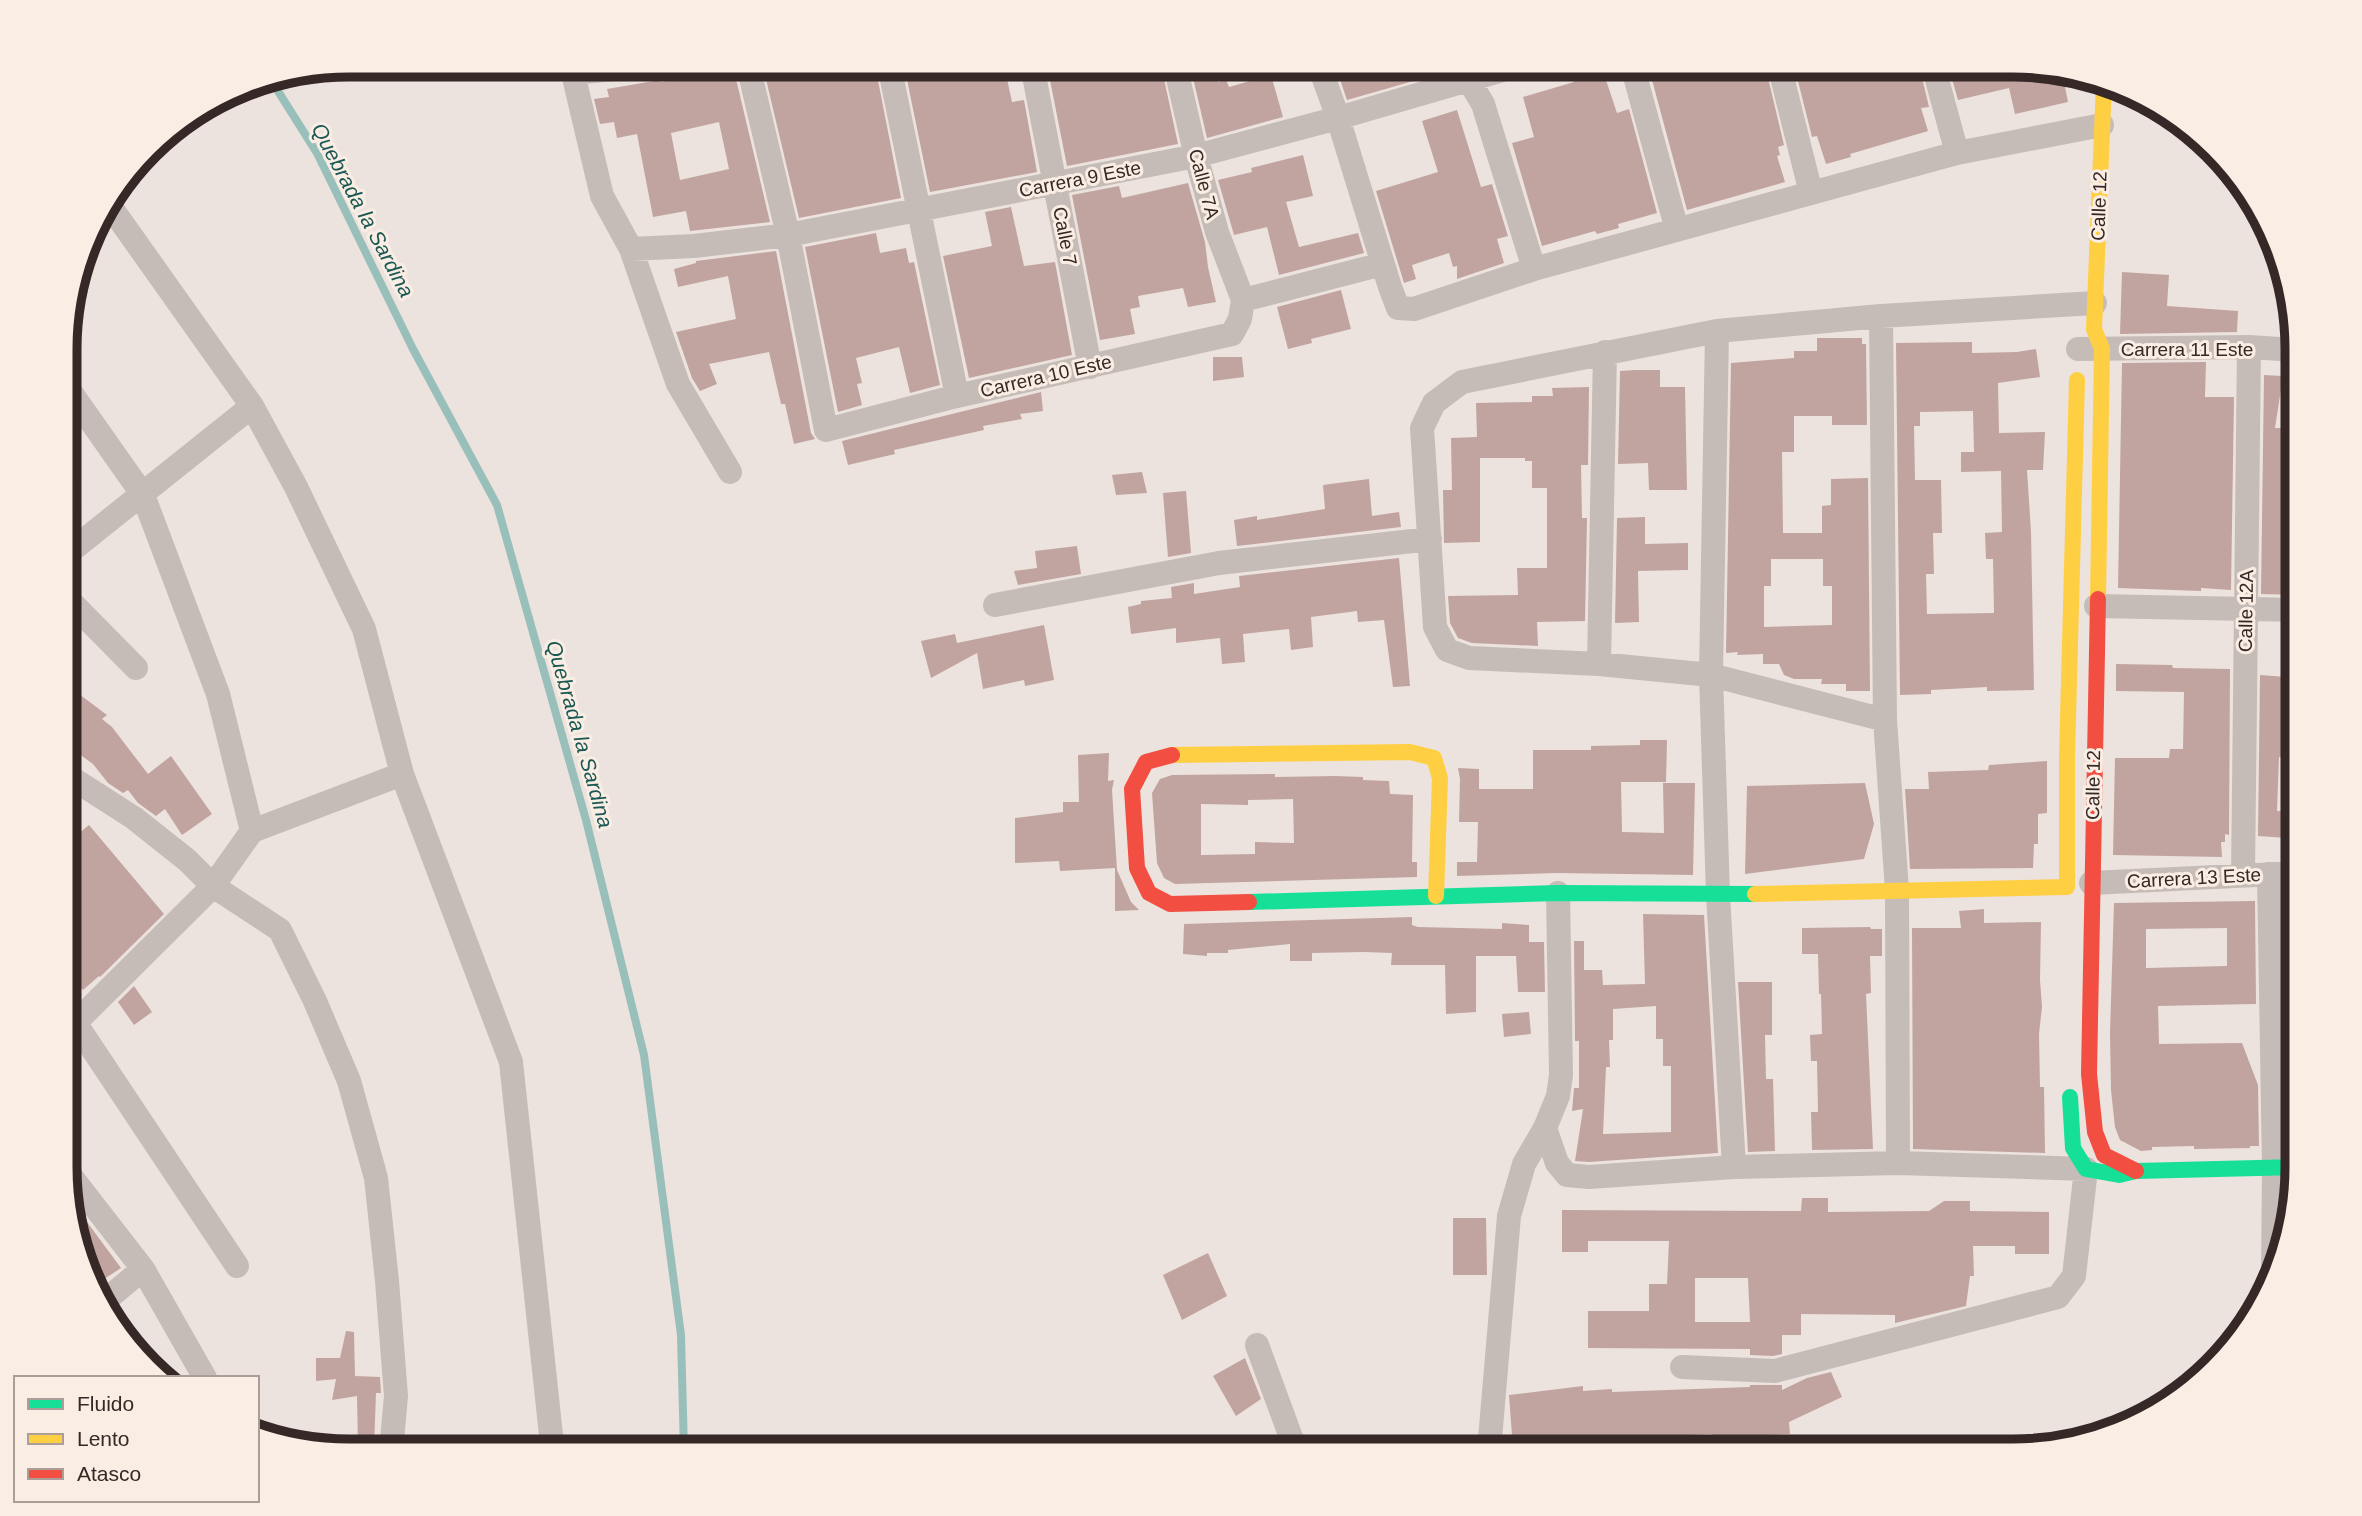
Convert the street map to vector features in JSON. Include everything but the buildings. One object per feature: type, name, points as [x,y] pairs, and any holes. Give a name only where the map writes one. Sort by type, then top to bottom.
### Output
[{"type":"main road","name":"Calle 12","points":[[2104,92],[2095,303],[2067,757],[2095,1132],[2104,1155],[2136,1171]]},
{"type":"main road","name":"Calle 12","points":[[2075,890],[2096,606],[2091,342]]},
{"type":"main road","points":[[1436,896],[1440,778],[1434,758],[1410,752],[1169,755],[1146,762],[1132,789],[1137,868],[1149,893],[1170,904],[1558,893],[1718,895],[1897,890],[2075,890]]},
{"type":"main road","points":[[2070,1082],[2073,1148],[2085,1169],[2119,1175],[2136,1171],[2285,1167]]},
{"type":"street","points":[[573,77],[602,196],[631,249],[678,384],[730,472]]},
{"type":"street","points":[[750,77],[788,235]]},
{"type":"street","points":[[891,77],[957,396]]},
{"type":"street","name":"Calle 7","points":[[1034,77],[1090,367]]},
{"type":"street","name":"Calle 7A","points":[[1178,77],[1217,232],[1243,300]]},
{"type":"street","points":[[1324,77],[1339,118],[1382,264],[1398,308],[1414,309],[1534,269],[1957,153],[2102,125]]},
{"type":"street","name":"Carrera 9 Este","points":[[631,249],[694,246],[788,235],[1196,156],[1339,118],[1452,77]]},
{"type":"street","points":[[1469,77],[1483,104],[1534,269]]},
{"type":"street","points":[[1635,77],[1677,230]]},
{"type":"street","points":[[1782,77],[1811,193]]},
{"type":"street","points":[[1936,77],[1957,153]]},
{"type":"street","points":[[114,212],[252,406],[296,487],[364,629],[402,774],[511,1062],[551,1439]]},
{"type":"street","name":"Carrera 10 Este","points":[[788,235],[826,430],[957,396],[1232,334],[1240,319],[1243,300]]},
{"type":"street","points":[[1243,300],[1382,264]]},
{"type":"street","points":[[1885,720],[1711,676],[1599,664],[1469,658],[1447,650],[1435,627],[1422,428],[1434,403],[1462,382],[1717,331],[1881,316],[2095,303]]},
{"type":"street","points":[[1881,316],[1885,720],[1897,890],[1898,1163]]},
{"type":"street","points":[[1717,331],[1711,676],[1718,895],[1734,1167]]},
{"type":"street","name":"Carrera 11 Este","points":[[2091,342],[2285,350]]},
{"type":"street","name":"Calle 12A","points":[[2243,875],[2249,347]]},
{"type":"street","points":[[1599,664],[1605,352]]},
{"type":"street","points":[[77,401],[143,495],[218,694],[252,831]]},
{"type":"street","points":[[77,546],[252,406]]},
{"type":"street","points":[[995,605],[1219,563],[1430,539]]},
{"type":"street","points":[[2096,606],[2285,610]]},
{"type":"street","points":[[77,608],[136,668]]},
{"type":"street","points":[[77,1015],[213,887],[252,831],[402,774]]},
{"type":"street","points":[[77,781],[134,818],[187,860],[213,887],[280,930],[315,1001],[349,1081],[377,1191],[396,1396],[392,1439]]},
{"type":"street","name":"Carrera 13 Este","points":[[2075,890],[2285,873]]},
{"type":"street","points":[[2269,874],[2285,1167],[2278,1227]]},
{"type":"street","points":[[1490,1439],[1509,1216],[1524,1164],[1545,1128],[1558,1096],[1561,1075],[1558,893]]},
{"type":"street","points":[[77,1032],[237,1266]]},
{"type":"street","points":[[1545,1128],[1557,1163],[1567,1175],[1589,1177],[1734,1167],[1898,1163],[2085,1169],[2074,1276],[2058,1297],[1775,1371],[1682,1367]]},
{"type":"street","points":[[78,1185],[143,1269],[204,1376]]},
{"type":"street","points":[[110,1297],[143,1269]]},
{"type":"street","points":[[1257,1345],[1292,1439]]},
{"type":"waterway","name":"Quebrada la Sardina","points":[[275,87],[317,153],[413,349],[497,505],[586,820],[644,1055],[681,1335],[684,1439]]},
{"type":"traffic: fast","points":[[1249,902],[1558,893],[1755,894]]},
{"type":"traffic: fast","points":[[2070,1097],[2073,1148],[2086,1169],[2119,1175],[2136,1171],[2285,1167]]},
{"type":"traffic: slow","points":[[2098,599],[2102,349],[2094,329],[2104,92]]},
{"type":"traffic: slow","points":[[2067,887],[2067,757],[2077,380]]},
{"type":"traffic: slow","points":[[1172,755],[1410,752],[1434,758],[1440,778],[1436,896]]},
{"type":"traffic: slow","points":[[1755,894],[2067,887]]},
{"type":"traffic: jam","points":[[2098,599],[2089,1074],[2095,1132],[2104,1155],[2136,1171]]},
{"type":"traffic: jam","points":[[1172,755],[1146,762],[1132,789],[1137,868],[1149,893],[1170,904],[1249,902]]}]
